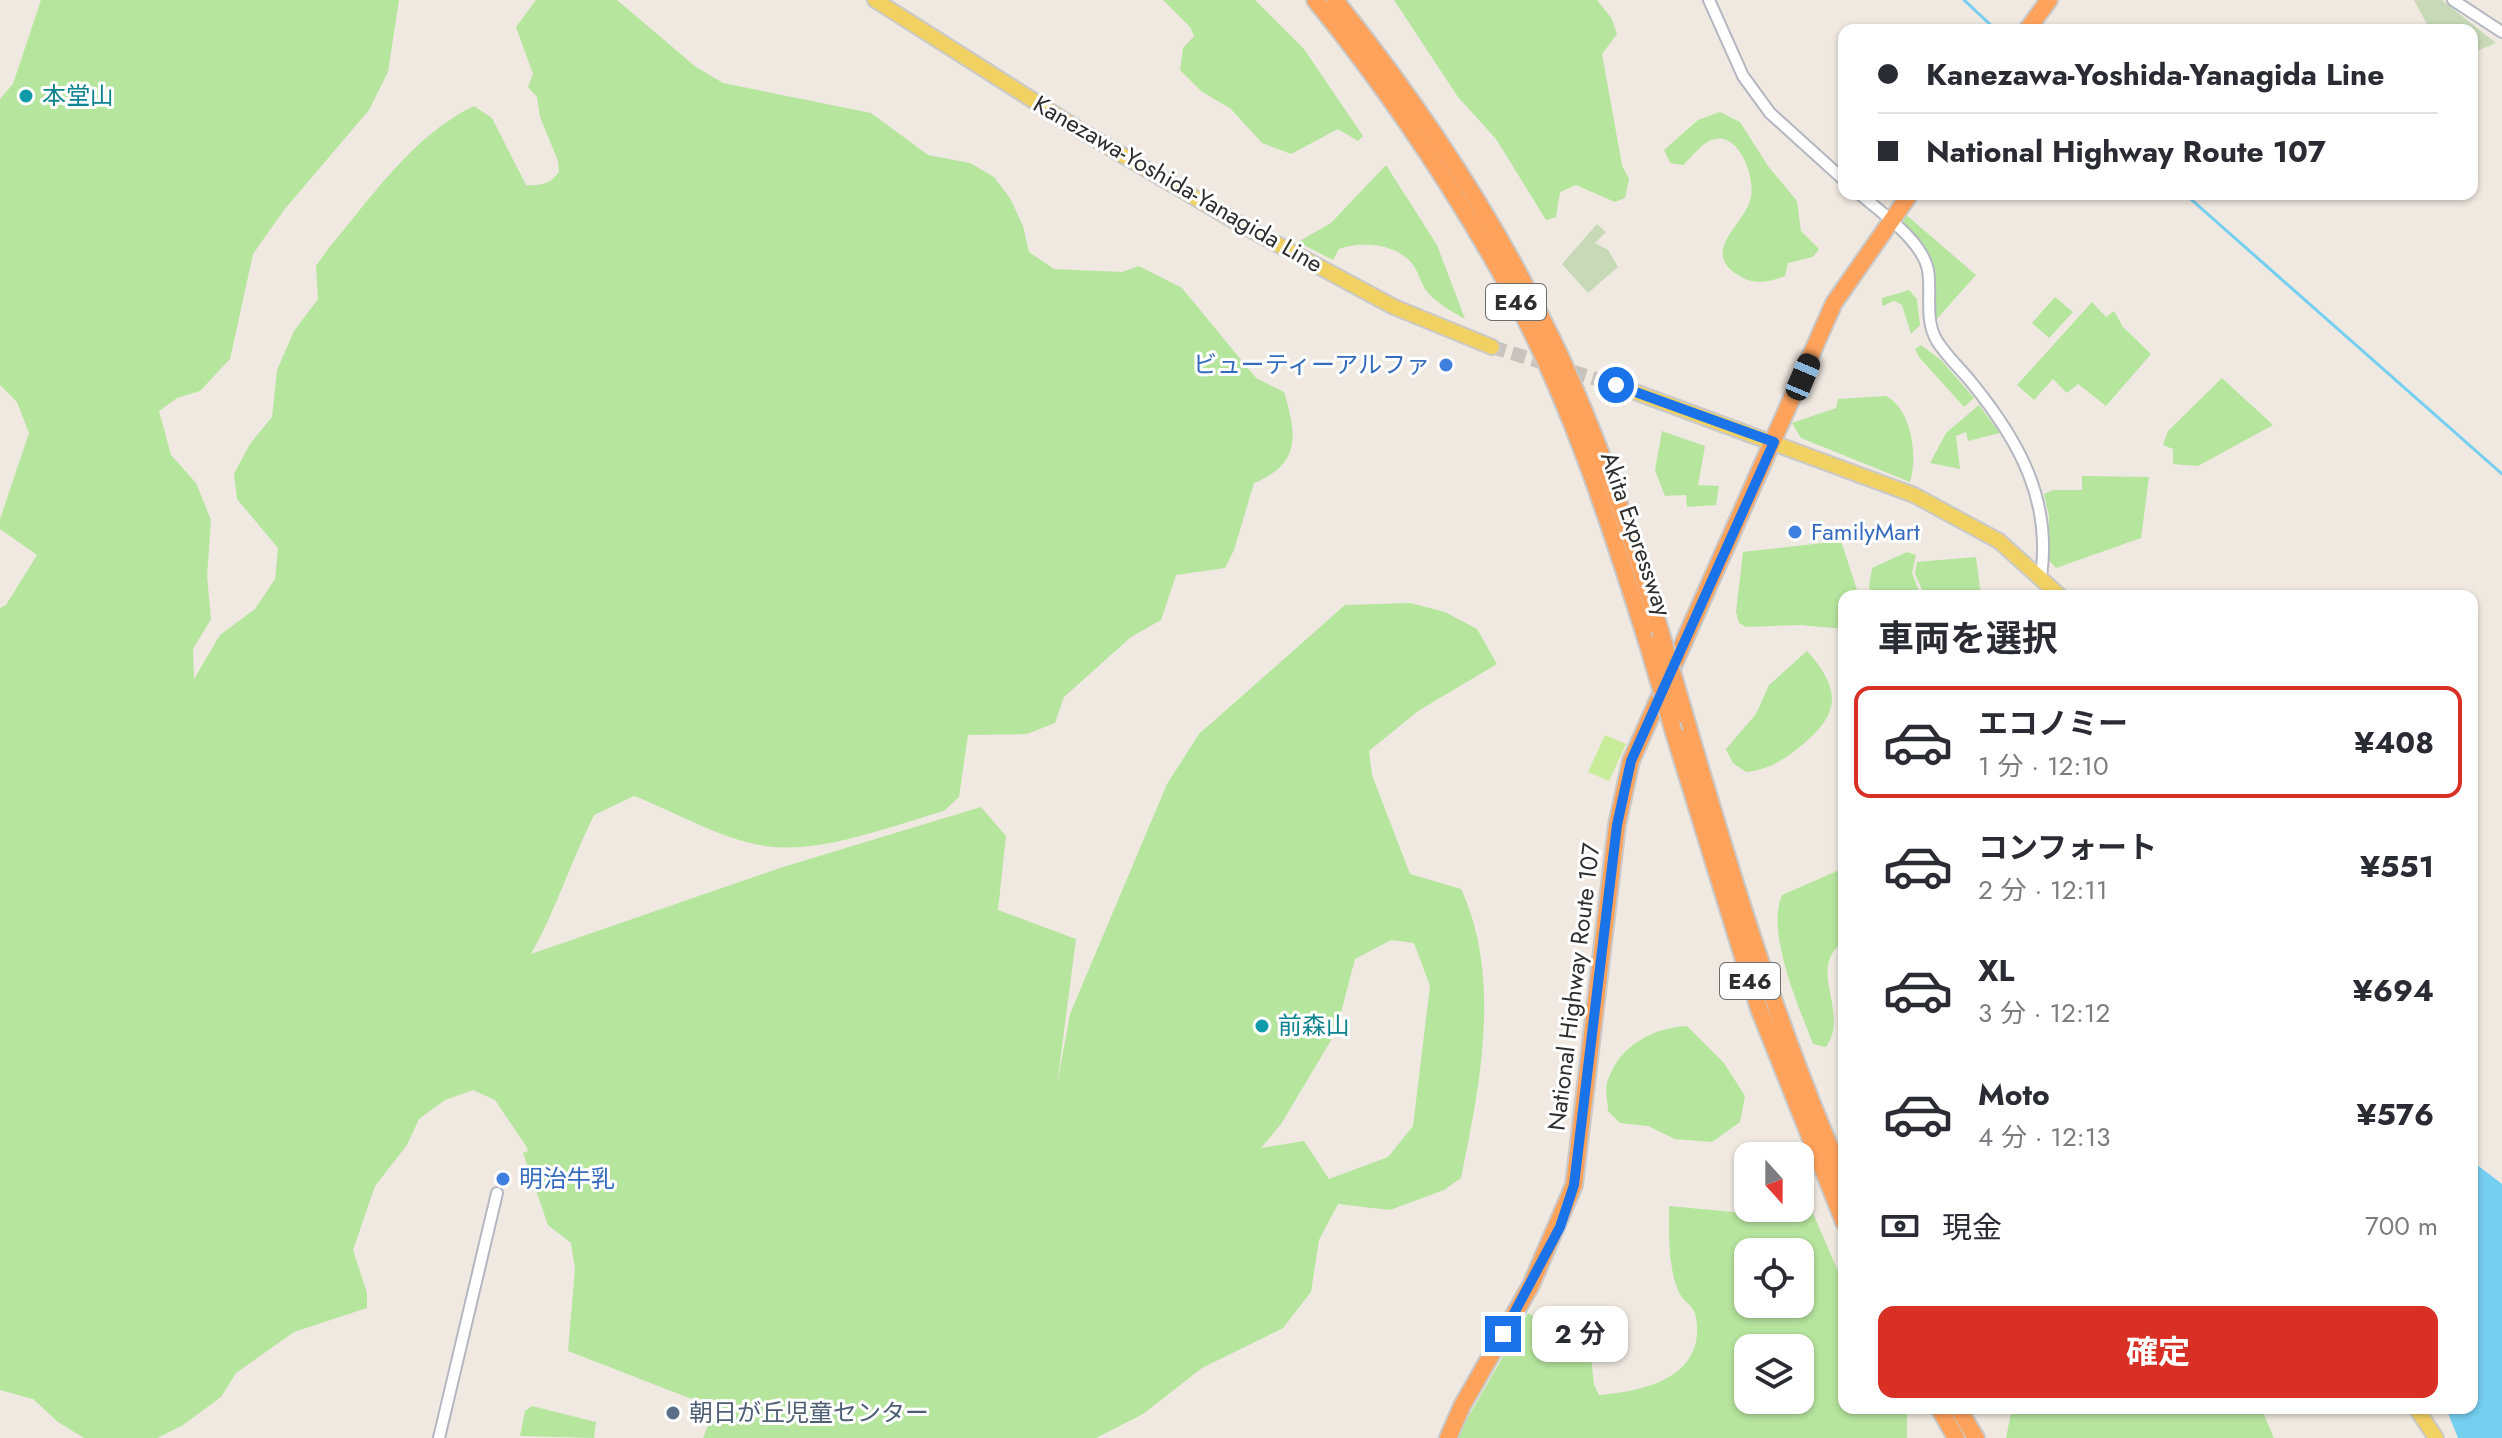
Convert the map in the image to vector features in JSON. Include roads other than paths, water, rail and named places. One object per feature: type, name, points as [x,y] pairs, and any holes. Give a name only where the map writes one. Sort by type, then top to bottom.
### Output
[{"type":"highway","name":"Akita Expressway","points":[[1315,0],[1371,69],[1427,149],[1509,287],[1573,428],[1647,642],[1759,1009],[1838,1207]]},
{"type":"highway","name":"Akita Expressway","points":[[1335,0],[1441,141],[1523,279],[1588,422],[1660,630],[1732,877],[1774,1005],[1838,1165]]},
{"type":"highway","points":[[2031,24],[2049,0]]},
{"type":"highway","name":"National Highway Route 107","points":[[1448,1438],[1462,1406],[1531,1285],[1574,1185],[1617,825],[1631,761],[1834,303],[1906,200]]},
{"type":"highway","points":[[1942,1414],[1956,1438]]},
{"type":"highway","points":[[1962,1414],[1976,1438]]},
{"type":"main road","name":"Kanezawa-Yoshida-Yanagida Line","points":[[875,0],[1083,132],[1238,223],[1394,307],[1492,347]]},
{"type":"main road","points":[[1616,385],[1914,495],[1999,541],[2054,590]]},
{"type":"main road","points":[[2420,1414],[2436,1438]]},
{"type":"street","points":[[1709,0],[1743,76],[1770,113],[1838,175]]},
{"type":"street","points":[[2453,0],[2502,32]]},
{"type":"street","points":[[1867,200],[1923,255],[1928,271],[1930,321],[1935,339],[1996,415],[2024,458],[2037,489],[2043,521],[2041,577]]},
{"type":"street","points":[[439,1438],[497,1193]]},
{"type":"water","points":[[2478,1166],[2502,1184],[2502,1438],[2458,1438],[2448,1414],[2478,1414]]},
{"type":"waterway","points":[[1964,0],[1990,24]]},
{"type":"waterway","points":[[2192,200],[2502,474]]},
{"type":"tunnel","points":[[1492,347],[1616,385]]},
{"type":"place","name":"本堂山","points":[[26,96]]},
{"type":"place","name":"ビューティーアルファ","points":[[1446,365]]},
{"type":"place","name":"FamilyMart","points":[[1795,532]]},
{"type":"place","name":"前森山","points":[[1262,1026]]},
{"type":"place","name":"明治牛乳","points":[[503,1179]]},
{"type":"place","name":"朝日が丘児童センター","points":[[673,1413]]}]
